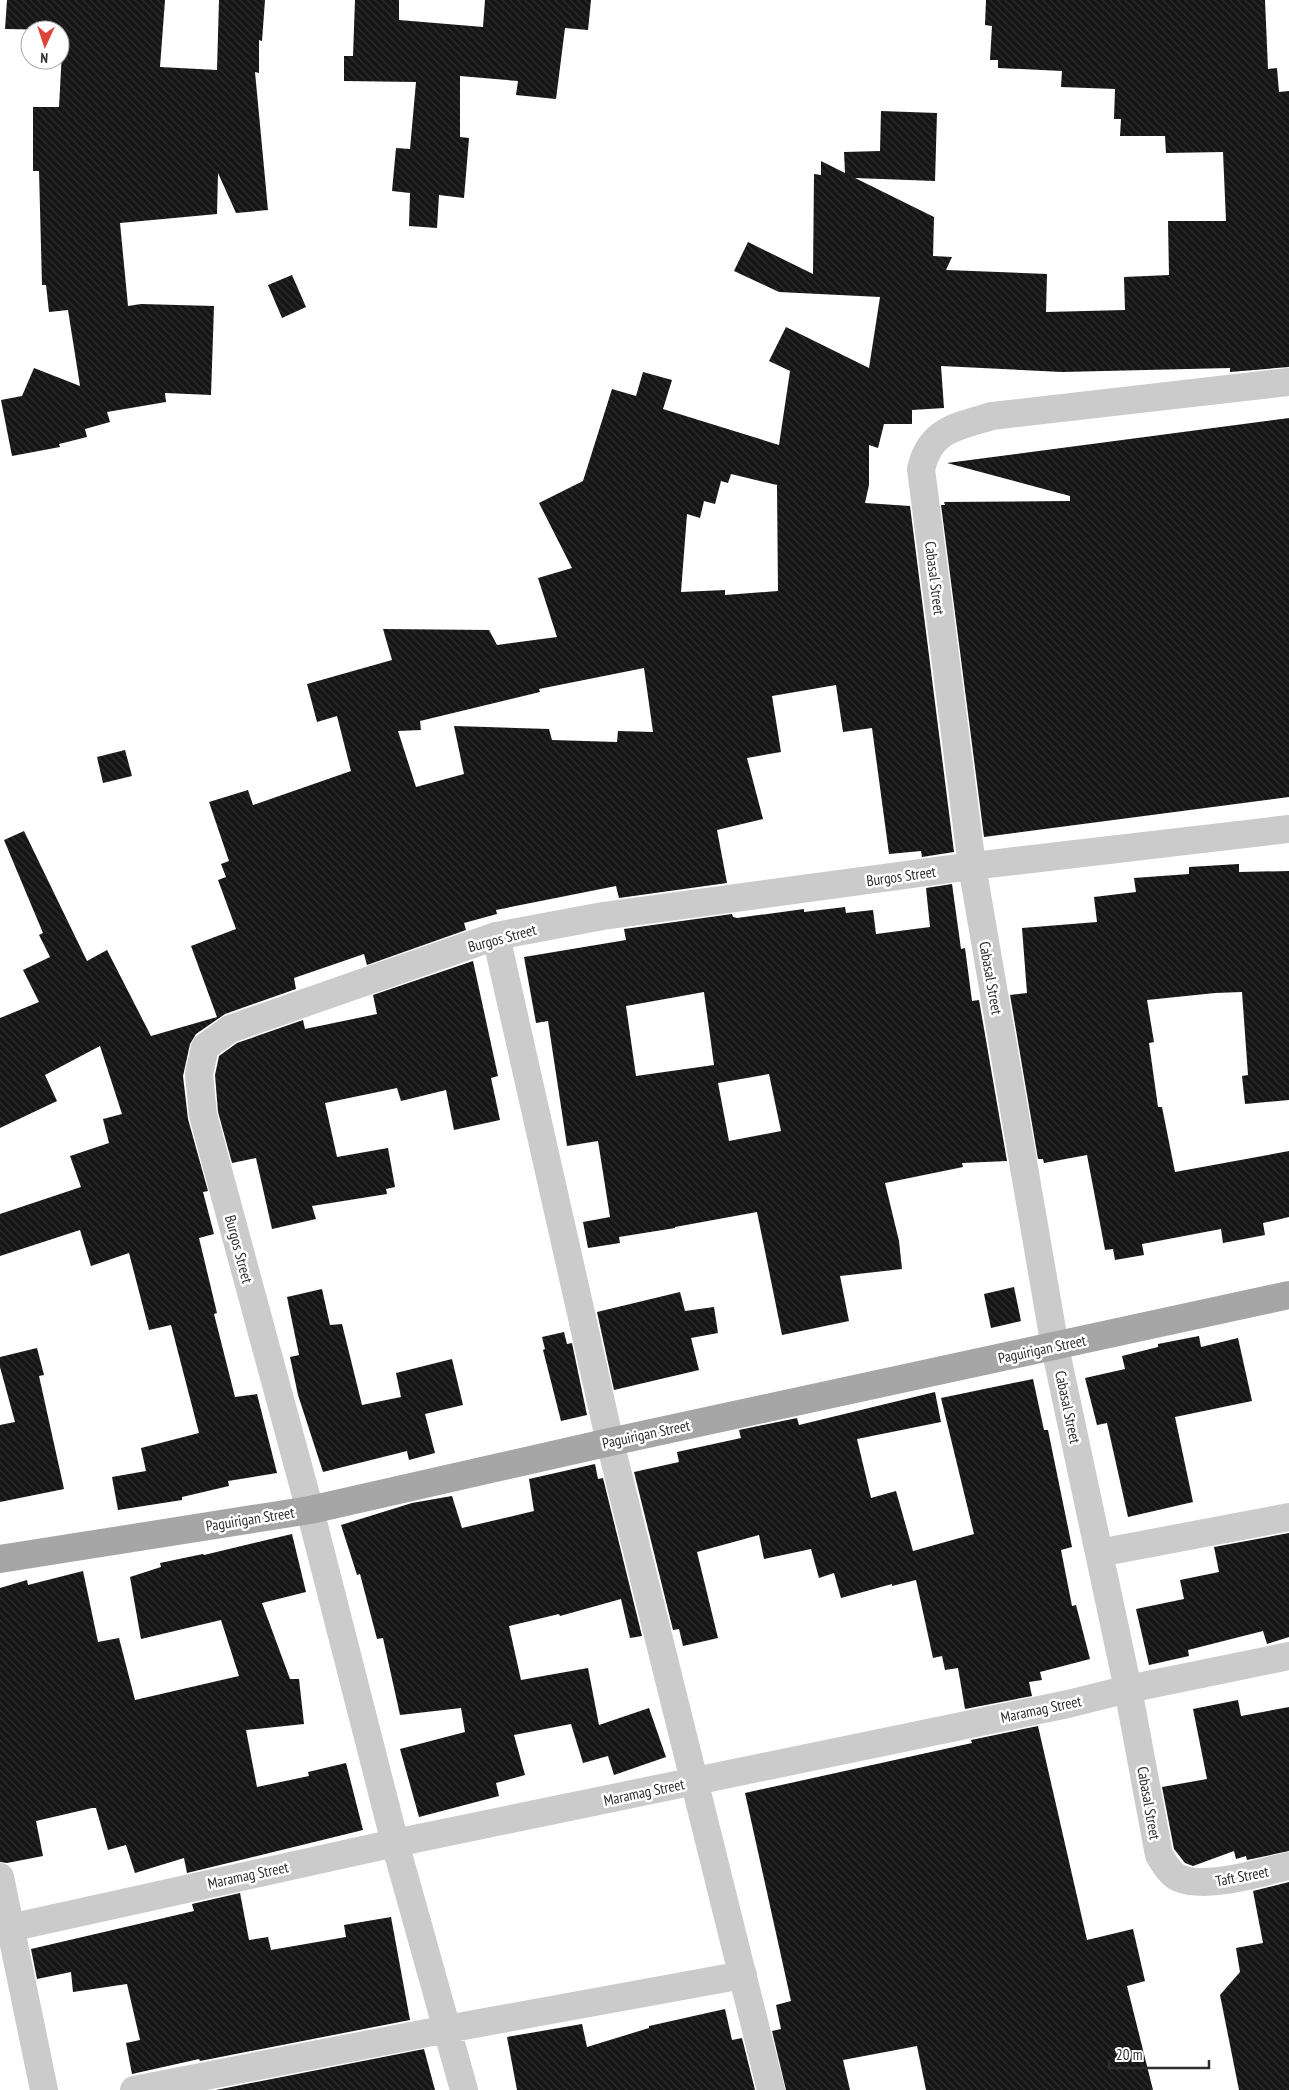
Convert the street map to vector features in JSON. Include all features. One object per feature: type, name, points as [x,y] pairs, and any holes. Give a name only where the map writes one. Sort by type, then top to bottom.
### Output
[{"type":"main road","name":"Paguirigan Street","points":[[0,1559],[310,1510],[610,1442],[1289,1295]]},
{"type":"street","name":"Cabasal Street","points":[[1168,1869],[1159,1855],[1128,1689],[1055,1347],[972,866],[921,469],[924,454],[935,439],[953,427],[992,416],[1289,382]]},
{"type":"street","name":"Burgos Street","points":[[464,2090],[395,1843],[310,1510],[203,1115],[199,1074],[205,1047],[230,1028],[496,936],[603,916],[972,866],[1289,829]]},
{"type":"street","points":[[496,936],[610,1442],[771,2090]]},
{"type":"street","points":[[1100,1553],[1289,1517]]},
{"type":"street","name":"Maramag Street","points":[[6,1929],[395,1843],[1068,1704],[1128,1689],[1289,1656]]},
{"type":"street","name":"Taft Street","points":[[1168,1869],[1179,1878],[1207,1883],[1289,1866]]},
{"type":"street","points":[[0,1877],[6,1929],[44,2090]]},
{"type":"street","points":[[134,2090],[447,2029],[742,1975]]},
{"type":"building","points":[[7,0],[165,0],[160,67],[217,70],[219,0],[265,0],[262,41],[259,40],[259,73],[255,72],[268,210],[236,213],[218,173],[217,214],[120,223],[128,306],[141,304],[214,306],[211,395],[165,393],[166,402],[107,412],[110,422],[85,429],[87,437],[59,444],[60,447],[12,456],[1,400],[22,396],[34,368],[80,386],[68,310],[49,312],[46,285],[42,285],[39,171],[33,171],[33,107],[59,107],[61,70],[70,70],[70,20],[20,20],[20,29],[5,29]]},
{"type":"building","points":[[355,0],[399,0],[399,20],[483,27],[485,0],[591,0],[588,30],[565,28],[556,99],[516,95],[518,81],[460,76],[460,137],[469,138],[464,198],[439,195],[437,228],[409,226],[410,193],[392,191],[396,148],[410,149],[416,82],[344,81],[344,56],[353,56]]},
{"type":"building","points":[[986,0],[1265,0],[1268,69],[1277,68],[1279,92],[1289,91],[1289,367],[1230,372],[1230,368],[1062,372],[941,366],[944,408],[912,410],[912,424],[884,424],[878,448],[869,445],[869,485],[865,503],[910,506],[954,852],[922,857],[921,851],[889,854],[872,728],[843,732],[836,685],[772,696],[781,752],[747,758],[763,819],[717,830],[727,883],[619,898],[616,886],[496,910],[497,914],[464,923],[466,930],[367,965],[364,954],[294,978],[296,989],[225,1014],[196,1034],[190,1044],[183,1076],[188,1119],[208,1191],[203,1192],[214,1234],[199,1238],[217,1313],[214,1314],[235,1397],[257,1394],[277,1473],[228,1481],[229,1486],[182,1497],[182,1500],[118,1510],[112,1477],[146,1471],[141,1448],[199,1433],[171,1325],[149,1330],[129,1253],[91,1266],[80,1230],[0,1256],[0,1214],[81,1187],[70,1156],[109,1143],[103,1119],[122,1114],[100,1046],[45,1075],[57,1101],[0,1128],[0,1018],[39,1002],[23,970],[50,957],[39,935],[43,933],[4,840],[24,831],[87,961],[107,950],[151,1036],[217,1017],[191,946],[236,929],[218,880],[226,877],[221,864],[229,861],[209,802],[248,790],[253,805],[351,771],[337,716],[317,722],[307,684],[392,660],[383,629],[489,630],[497,645],[557,637],[538,578],[572,568],[539,503],[583,481],[612,389],[636,396],[643,372],[672,380],[663,409],[779,445],[790,371],[769,361],[786,327],[869,368],[880,297],[779,292],[734,271],[748,242],[813,274],[814,174],[821,175],[821,161],[845,173],[844,152],[880,151],[881,111],[937,113],[935,181],[855,178],[934,217],[933,256],[952,257],[946,270],[1047,274],[1046,312],[1125,310],[1124,277],[1169,275],[1168,221],[1226,221],[1223,152],[1166,153],[1165,136],[1120,136],[1121,119],[1114,119],[1115,89],[1061,87],[1062,71],[998,68],[998,60],[990,60],[992,26],[985,25]],"holes":[[[731,474],[777,485],[778,591],[725,595],[725,590],[681,592],[687,514],[700,518],[704,501],[715,504],[721,481],[728,483]],[[644,668],[653,732],[618,731],[617,742],[552,740],[549,729],[454,726],[464,774],[416,787],[398,731],[421,730],[420,721],[540,692],[539,689]]]},
{"type":"building","points":[[292,275],[306,307],[282,318],[268,285]]},
{"type":"building","points":[[1289,418],[1289,797],[984,837],[941,505],[945,505],[944,502],[1070,501],[1070,496],[947,463]]},
{"type":"building","points":[[125,750],[132,776],[103,783],[97,757]]},
{"type":"building","points":[[1239,864],[1239,872],[1289,871],[1289,1100],[1245,1104],[1242,1076],[1248,1075],[1242,992],[1215,993],[1147,1000],[1154,1042],[1149,1043],[1158,1107],[1162,1107],[1175,1172],[1289,1151],[1289,1217],[1263,1223],[1265,1235],[1223,1243],[1221,1229],[1142,1244],[1144,1255],[1115,1260],[1113,1249],[1105,1250],[1087,1155],[1044,1163],[1043,1159],[1038,1159],[1010,995],[1027,993],[1022,928],[1097,922],[1094,897],[1136,892],[1134,878],[1189,874],[1189,867]]},
{"type":"building","points":[[952,884],[961,949],[965,948],[972,1001],[979,1000],[1007,1161],[962,1163],[963,1167],[885,1183],[899,1241],[902,1269],[840,1276],[849,1321],[782,1335],[757,1212],[619,1237],[620,1243],[588,1248],[583,1222],[610,1217],[598,1141],[567,1146],[548,1021],[536,1023],[524,957],[626,940],[624,929],[732,914],[733,917],[737,918],[804,909],[804,912],[845,907],[846,913],[873,910],[876,934],[930,927],[926,888]],"holes":[[[704,992],[714,1065],[636,1076],[626,1006]],[[769,1074],[781,1131],[729,1141],[718,1083]]]},
{"type":"building","points":[[473,961],[498,1076],[491,1078],[500,1120],[454,1130],[446,1090],[401,1101],[397,1088],[325,1103],[337,1157],[388,1148],[395,1187],[386,1189],[387,1194],[312,1206],[316,1219],[272,1229],[256,1158],[232,1163],[218,1112],[215,1075],[219,1056],[237,1043],[303,1020],[305,1029],[377,1014],[373,995]]},
{"type":"building","points":[[1014,1287],[1021,1321],[991,1328],[984,1294]]},
{"type":"building","points":[[322,1289],[330,1325],[342,1324],[362,1405],[401,1397],[396,1373],[452,1359],[463,1405],[425,1414],[435,1453],[409,1460],[407,1451],[323,1472],[298,1395],[290,1357],[299,1355],[287,1297]]},
{"type":"building","points":[[680,1292],[685,1311],[714,1307],[718,1333],[691,1338],[699,1370],[614,1390],[597,1312]]},
{"type":"building","points":[[564,1332],[567,1344],[572,1343],[587,1415],[561,1421],[543,1350],[545,1349],[542,1337]]},
{"type":"building","points":[[1199,1336],[1201,1347],[1238,1338],[1252,1401],[1175,1417],[1193,1502],[1128,1517],[1107,1423],[1097,1425],[1085,1378],[1125,1369],[1122,1356],[1158,1347],[1158,1344]]},
{"type":"building","points":[[37,1348],[44,1375],[39,1376],[64,1489],[0,1502],[0,1425],[15,1422],[0,1367],[0,1357]]},
{"type":"building","points":[[1033,1379],[1044,1430],[1048,1430],[1072,1547],[1061,1550],[1072,1606],[1076,1605],[1090,1659],[1040,1672],[1042,1680],[1029,1682],[1032,1696],[965,1709],[958,1668],[945,1670],[942,1656],[933,1658],[916,1580],[892,1586],[892,1584],[841,1598],[834,1573],[819,1578],[811,1549],[764,1559],[759,1535],[697,1552],[718,1638],[683,1646],[679,1629],[673,1630],[634,1472],[679,1462],[677,1452],[741,1438],[739,1430],[797,1418],[799,1425],[935,1392],[941,1422],[857,1439],[871,1498],[896,1491],[913,1551],[974,1534],[941,1398]]},
{"type":"building","points":[[595,1464],[598,1479],[603,1478],[642,1636],[630,1638],[621,1599],[560,1616],[559,1614],[509,1626],[521,1680],[588,1668],[599,1725],[649,1708],[666,1757],[614,1775],[608,1756],[583,1763],[571,1724],[514,1735],[525,1775],[496,1783],[499,1796],[419,1817],[400,1749],[465,1732],[461,1708],[400,1715],[383,1638],[377,1639],[360,1574],[357,1575],[341,1525],[412,1503],[452,1496],[462,1528],[534,1511],[529,1479]]},
{"type":"building","points":[[1289,1533],[1289,1637],[1267,1644],[1263,1631],[1188,1650],[1189,1656],[1149,1665],[1136,1609],[1184,1599],[1180,1580],[1219,1572],[1214,1547]]},
{"type":"building","points":[[292,1534],[306,1592],[262,1603],[290,1679],[299,1679],[304,1724],[246,1730],[257,1787],[309,1776],[308,1772],[346,1763],[363,1830],[187,1873],[184,1858],[135,1873],[126,1845],[108,1850],[96,1808],[92,1808],[36,1821],[43,1856],[7,1863],[0,1862],[0,1588],[27,1580],[28,1585],[83,1571],[98,1642],[119,1638],[135,1700],[239,1676],[221,1620],[141,1639],[130,1577],[161,1567],[160,1563],[204,1555]]},
{"type":"building","points":[[1238,1700],[1241,1716],[1289,1707],[1289,1851],[1247,1860],[1246,1856],[1236,1859],[1234,1851],[1193,1866],[1185,1863],[1174,1849],[1162,1787],[1207,1779],[1193,1709]]},
{"type":"building","points":[[1038,1726],[1087,1940],[1133,1929],[1145,1981],[1127,1986],[1153,2090],[926,2090],[917,2046],[843,2060],[850,2090],[786,2090],[772,2031],[781,2029],[776,2005],[791,2001],[745,1793],[972,1743],[971,1740]]},
{"type":"building","points":[[1289,1882],[1289,2090],[1239,2090],[1220,1995],[1240,1972],[1236,1948],[1263,1943],[1253,1891]]},
{"type":"building","points":[[240,1893],[249,1940],[268,1937],[271,1950],[346,1937],[344,1925],[391,1917],[410,2020],[200,2061],[199,2059],[132,2074],[126,2043],[140,2040],[127,1984],[73,1992],[71,1972],[37,1979],[31,1949],[194,1911],[192,1904]]},
{"type":"building","points":[[725,2009],[732,2040],[742,2038],[755,2090],[517,2090],[507,2037],[582,2024],[587,2047],[649,2028],[649,2026]]},
{"type":"building","points":[[424,2049],[435,2090],[216,2090]]}]
